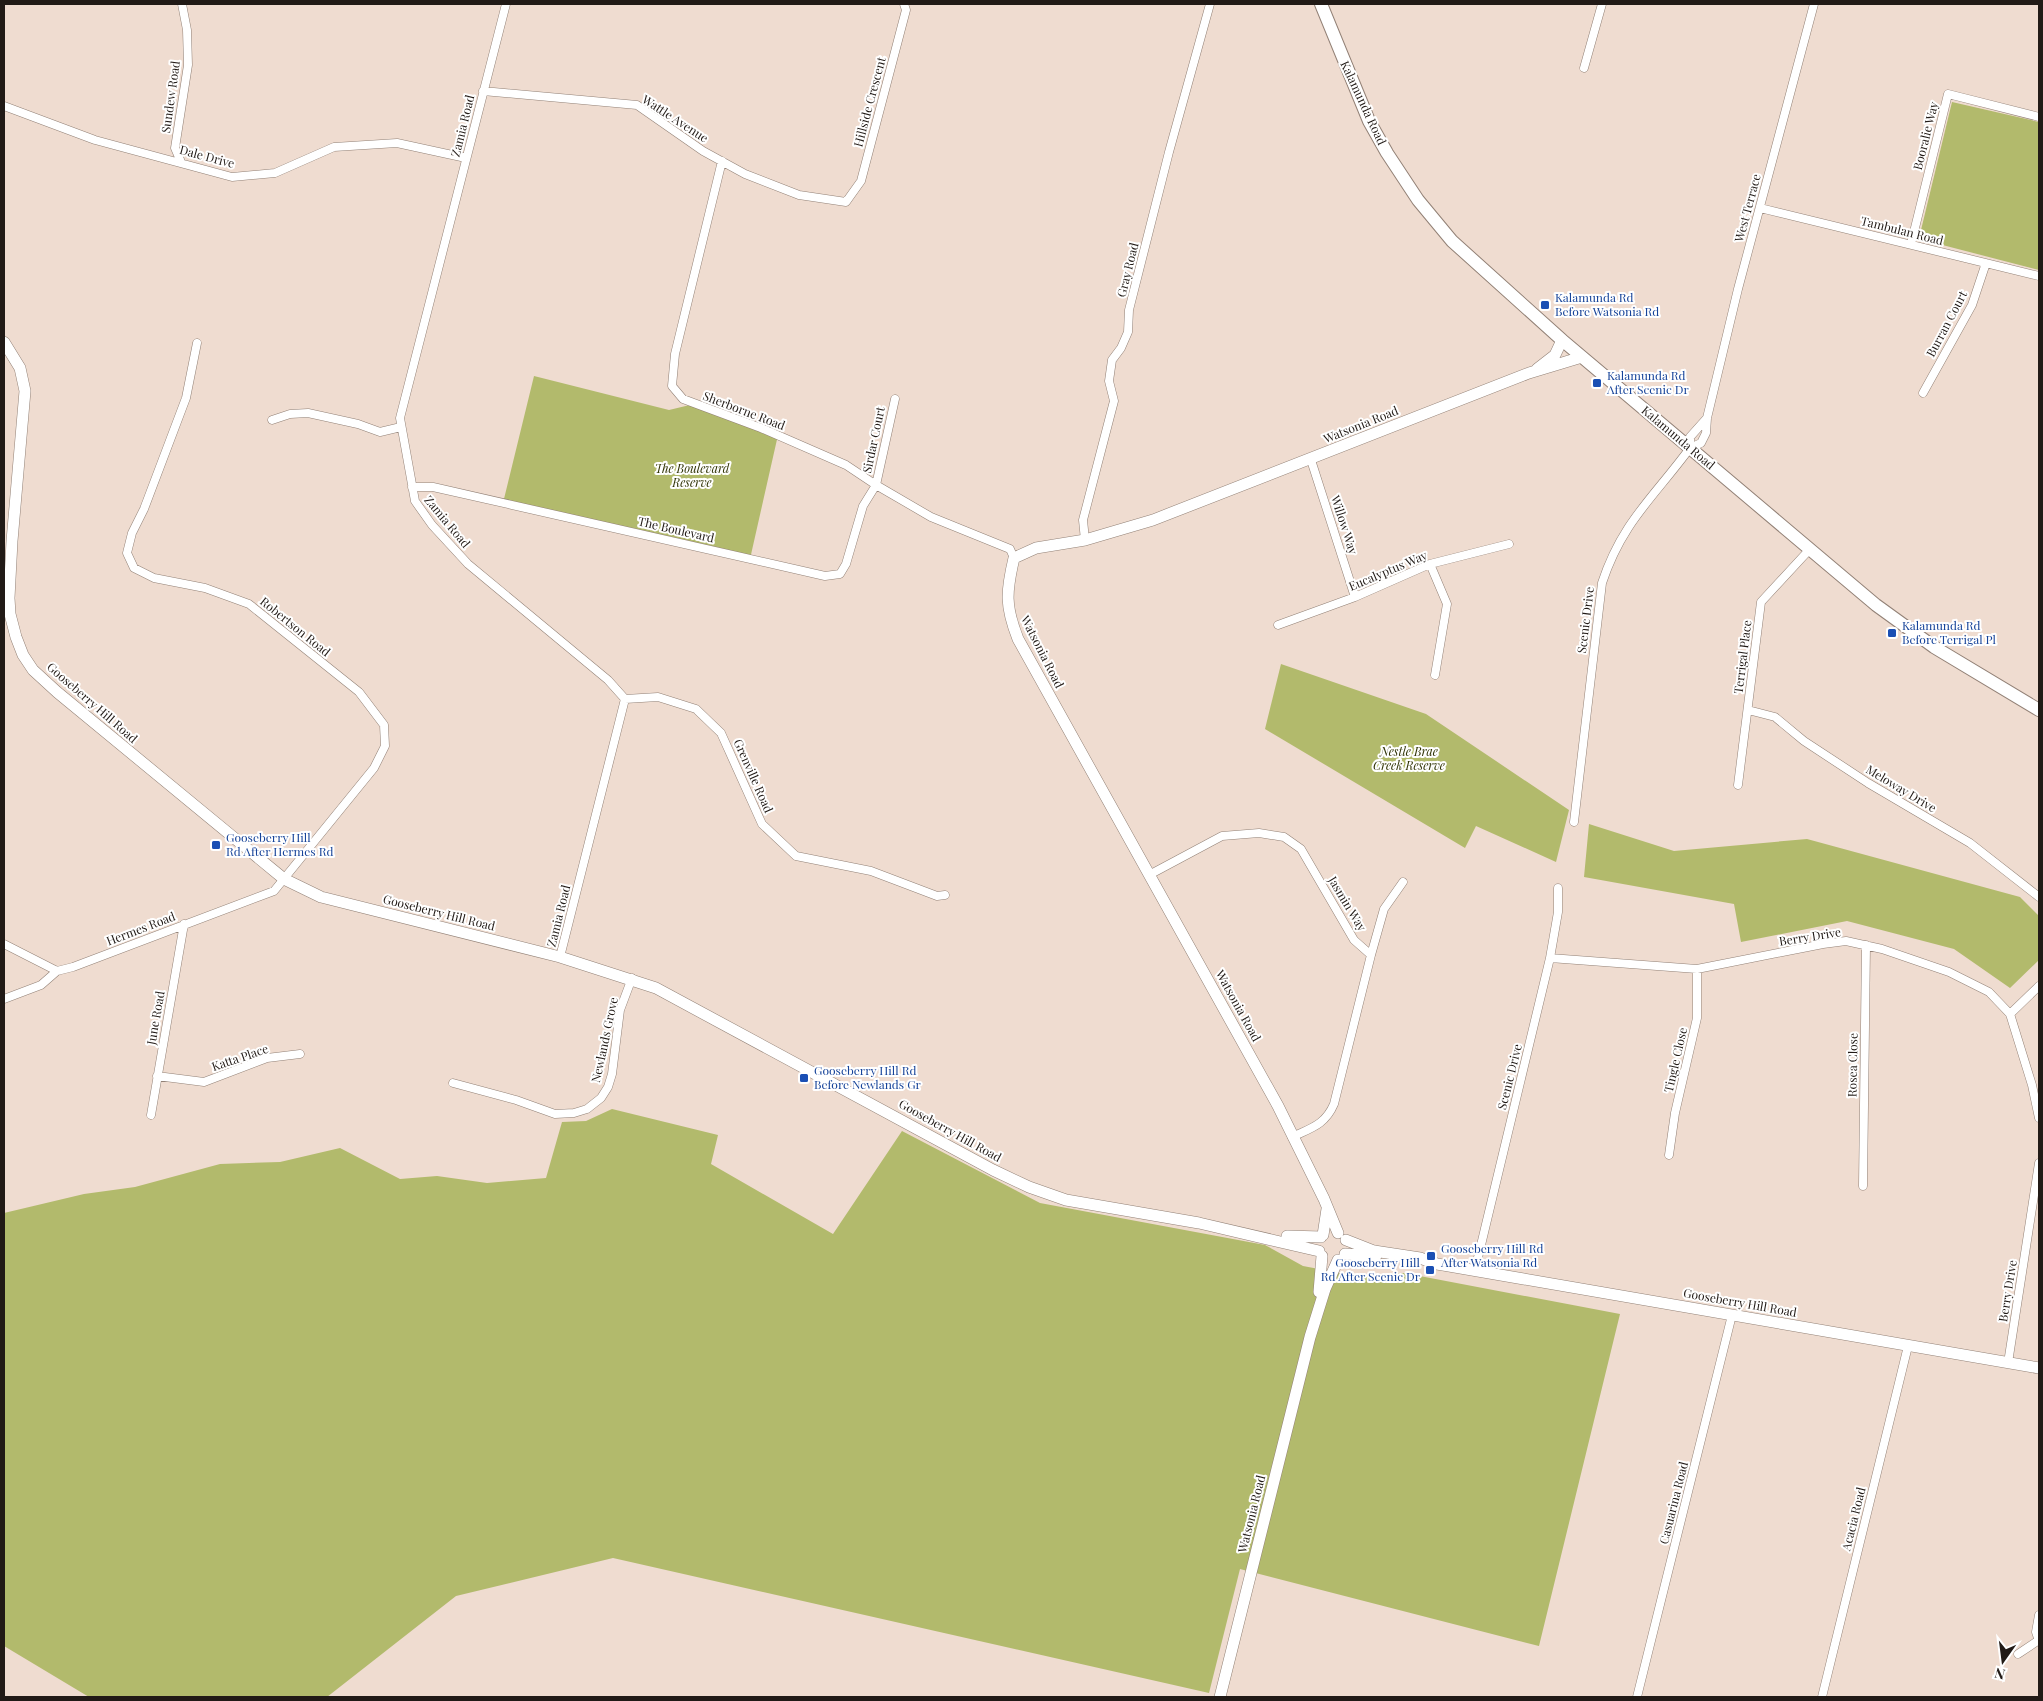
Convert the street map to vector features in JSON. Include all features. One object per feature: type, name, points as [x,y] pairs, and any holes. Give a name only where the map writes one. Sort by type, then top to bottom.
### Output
[{"type":"main road","name":"Kalamunda Road","points":[[1322,4],[1369,121],[1386,153],[1414,193],[1452,241],[1562,340],[1904,626],[1934,647],[2039,710]]},
{"type":"street","name":"Sundew Road","points":[[181,162],[175,148],[188,65],[187,30],[182,4]]},
{"type":"street","name":"Zamia Road","points":[[506,4],[400,418],[415,501],[432,525],[468,564],[608,680],[625,699],[560,957]]},
{"type":"street","name":"Hillside Crescent","points":[[846,202],[861,181],[906,10],[904,4]]},
{"type":"street","name":"Gray Road","points":[[1085,540],[1083,520],[1114,401],[1109,381],[1112,360],[1121,348],[1128,332],[1130,310],[1162,180],[1210,4]]},
{"type":"street","points":[[1584,68],[1602,4]]},
{"type":"street","name":"West Terrace","points":[[1690,448],[1690,438],[1706,418],[1814,4]]},
{"type":"street","name":"Wattle Avenue","points":[[483,91],[637,105],[704,151],[745,174],[799,195],[846,202]]},
{"type":"street","name":"Booralie Way","points":[[1911,244],[1948,94],[2039,117]]},
{"type":"street","name":"Dale Drive","points":[[4,106],[95,140],[232,177],[276,173],[334,147],[397,143],[466,158]]},
{"type":"street","name":"Sherborne Road","points":[[722,162],[675,354],[672,386],[682,400],[761,428],[846,465],[931,517],[1010,549],[1014,558]]},
{"type":"street","name":"Tambulan Road","points":[[1760,208],[2039,276]]},
{"type":"street","name":"Burran Court","points":[[1923,393],[1972,305],[1986,263]]},
{"type":"street","name":"Watsonia Road","points":[[1529,373],[1555,355],[1562,340]]},
{"type":"street","name":"Gooseberry Hill Road","points":[[4,342],[20,368],[24,391],[9,598],[16,637],[23,655],[33,670],[56,692],[284,879],[322,897],[560,957],[632,978],[675,997],[1016,1182],[1066,1200],[1199,1224],[1321,1254]]},
{"type":"street","name":"Robertson Road","points":[[198,343],[186,398],[144,509],[132,533],[127,553],[134,568],[154,578],[205,588],[249,604],[359,692],[384,725],[385,746],[374,768],[284,879]]},
{"type":"street","name":"Watsonia Road","points":[[1342,1236],[1278,1106],[1018,639],[1009,616],[1007,587],[1014,558],[1036,548],[1085,540],[1153,520],[1311,460],[1529,373],[1582,357]]},
{"type":"street","name":"Sirdar Court","points":[[876,485],[895,398]]},
{"type":"street","points":[[272,420],[290,414],[308,414],[358,424],[380,432],[401,427]]},
{"type":"street","name":"Scenic Drive","points":[[1574,822],[1602,583],[1610,559],[1629,524],[1690,448]]},
{"type":"street","name":"Willow Way","points":[[1311,460],[1356,597]]},
{"type":"street","name":"The Boulevard","points":[[412,487],[433,487],[825,576],[840,574],[846,564],[863,506],[876,485]]},
{"type":"street","name":"Eucalyptus Way","points":[[1278,625],[1356,597],[1430,564],[1509,544]]},
{"type":"street","name":"Terrigal Place","points":[[1738,785],[1761,602],[1810,549]]},
{"type":"street","points":[[1430,564],[1447,604],[1435,675]]},
{"type":"street","name":"Grenville Road","points":[[625,699],[658,698],[696,710],[721,733],[762,824],[796,856],[871,870],[936,896],[945,895]]},
{"type":"street","name":"Meloway Drive","points":[[1748,710],[1775,717],[1804,741],[1868,783],[1970,843],[2039,897]]},
{"type":"street","name":"Jasmin Way","points":[[1148,875],[1222,836],[1259,833],[1284,837],[1301,849],[1354,940],[1371,955]]},
{"type":"street","name":"Hermes Road","points":[[4,998],[41,984],[57,970],[73,967],[274,892],[284,879]]},
{"type":"street","points":[[1292,1137],[1329,1117],[1334,1104],[1384,909],[1403,882]]},
{"type":"street","name":"Scenic Drive","points":[[1475,1270],[1550,958],[1558,912],[1558,888]]},
{"type":"street","name":"June Road","points":[[151,1115],[184,924]]},
{"type":"street","name":"Berry Drive","points":[[1550,958],[1697,969],[1846,941],[1866,945],[1949,972],[1988,992],[2010,1014],[2032,1085],[2039,1118]]},
{"type":"street","points":[[4,944],[57,970]]},
{"type":"street","name":"Rosea Close","points":[[1863,1186],[1866,945]]},
{"type":"street","name":"Tingle Close","points":[[1669,1155],[1675,1113],[1697,1018],[1697,969]]},
{"type":"street","name":"Newlands Grove","points":[[453,1083],[516,1100],[555,1114],[574,1113],[587,1109],[601,1098],[608,1087],[612,1074],[620,1010],[632,978]]},
{"type":"street","points":[[2010,1014],[2039,986]]},
{"type":"street","name":"Katta Place","points":[[157,1076],[204,1082],[267,1058],[300,1054]]},
{"type":"street","name":"Berry Drive","points":[[2008,1363],[2036,1210],[2039,1163]]},
{"type":"street","points":[[1322,1236],[1328,1232],[1342,1236],[1347,1247],[1341,1257],[1330,1260],[1321,1254],[1318,1244],[1322,1236],[1327,1208]]},
{"type":"street","name":"Gooseberry Hill Road","points":[[1199,1224],[1238,1226],[1300,1238],[1322,1236]]},
{"type":"street","name":"Gooseberry Hill Road","points":[[1342,1236],[1374,1251],[1420,1258],[1437,1264],[2039,1368]]},
{"type":"street","name":"Watsonia Road","points":[[1310,1337],[1312,1315],[1322,1279],[1321,1254]]},
{"type":"street","name":"Watsonia Road","points":[[1220,1697],[1310,1337],[1325,1288],[1341,1257]]},
{"type":"street","name":"Gooseberry Hill Road","points":[[1341,1257],[1381,1257],[1399,1263],[1437,1264]]},
{"type":"street","name":"Casuarina Road","points":[[1637,1697],[1732,1315]]},
{"type":"street","name":"Acacia Road","points":[[1822,1697],[1908,1346]]},
{"type":"street","points":[[2018,1654],[2039,1641],[2036,1632],[2039,1615]]},
{"type":"green space","points":[[1952,102],[2039,122],[2039,270],[1927,241],[1921,230]]},
{"type":"green space","name":"The Boulevard Reserve","points":[[534,376],[669,410],[694,404],[778,435],[750,559],[503,503]]},
{"type":"green space","name":"Nestle Brae Creek Reserve","points":[[1281,664],[1426,714],[1569,810],[1556,862],[1476,826],[1465,848],[1265,729]]},
{"type":"green space","points":[[1589,824],[1674,851],[1807,839],[2020,897],[2039,916],[2039,960],[2010,988],[1954,949],[1847,921],[1741,942],[1734,904],[1584,877]]},
{"type":"green space","points":[[612,1109],[718,1135],[711,1164],[833,1234],[902,1131],[1040,1203],[1265,1245],[1303,1266],[1356,1276],[1404,1273],[1620,1314],[1539,1646],[1240,1569],[1209,1693],[613,1558],[456,1596],[327,1697],[89,1697],[4,1646],[4,1213],[84,1194],[135,1187],[220,1164],[280,1162],[340,1148],[400,1179],[437,1176],[487,1183],[546,1178],[562,1122],[586,1121]]},
{"type":"place","name":"Kalamunda Rd Before Watsonia Rd","points":[[1545,305]]},
{"type":"place","name":"Kalamunda Rd After Scenic Dr","points":[[1597,383]]},
{"type":"place","name":"Kalamunda Rd Before Terrigal Pl","points":[[1892,633]]},
{"type":"place","name":"Gooseberry Hill Rd After Hermes Rd","points":[[216,845]]},
{"type":"place","name":"Gooseberry Hill Rd Before Newlands Gr","points":[[804,1078]]},
{"type":"place","name":"Gooseberry Hill Rd After Watsonia Rd","points":[[1431,1256]]},
{"type":"place","name":"Gooseberry Hill Rd After Scenic Dr","points":[[1430,1270]]}]
